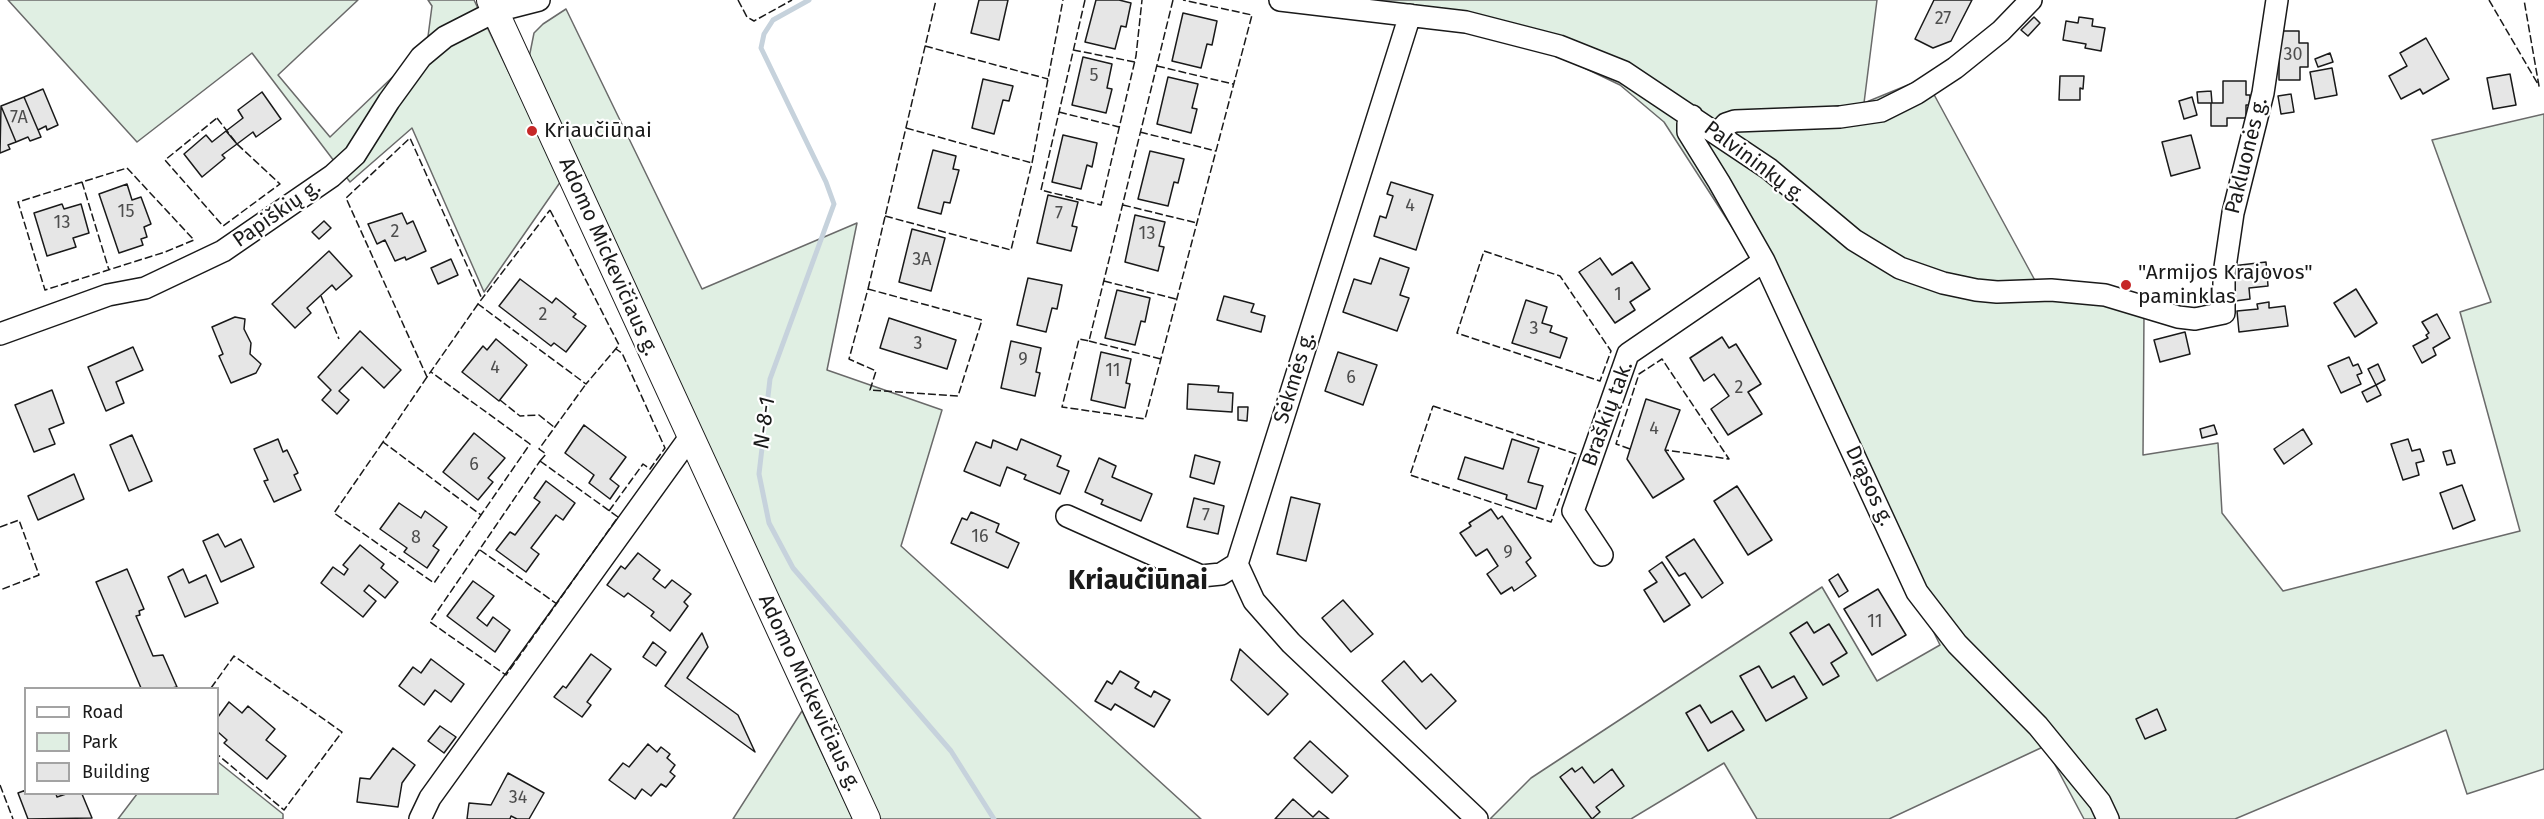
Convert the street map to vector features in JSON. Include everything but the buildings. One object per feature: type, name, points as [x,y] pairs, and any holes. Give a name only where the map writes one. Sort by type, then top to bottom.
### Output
[{"type":"main road","name":"Adomo Mickevičiaus g.","points":[[493,5],[867,819]]},
{"type":"street","name":"Papiškių g.","points":[[0,334],[108,295],[145,288],[224,252],[332,176],[355,155],[389,101],[421,57],[493,5],[538,0]]},
{"type":"street","name":"Palvininkų g.","points":[[1280,0],[1466,22],[1559,46],[1624,72],[1769,169],[1854,240],[1900,268],[1943,283],[1997,292],[2083,291],[2138,304],[2178,317],[2195,319],[2224,313]]},
{"type":"street","points":[[1718,133],[1726,124],[1735,121],[1840,117],[1881,111],[1917,93],[1955,68],[2001,31],[2031,0]]},
{"type":"street","name":"Pakluonės g.","points":[[2224,313],[2224,274],[2232,213],[2263,93],[2277,0]]},
{"type":"street","name":"Sėkmės g.","points":[[1237,564],[1410,15]]},
{"type":"street","name":"Drąsos g.","points":[[1692,116],[1688,124],[1688,132],[1764,261],[1917,592],[1957,644],[2038,726],[2100,802],[2108,819]]},
{"type":"street","name":"Braškių tak.","points":[[1602,555],[1573,511],[1628,354],[1764,261]]},
{"type":"street","points":[[420,819],[430,798],[690,437]]},
{"type":"street","points":[[1067,516],[1201,576],[1221,574],[1237,564],[1254,601],[1292,643],[1477,819]]},
{"type":"green space","points":[[8,0],[358,0],[278,75],[330,137],[427,44],[432,6],[428,0],[474,0],[561,181],[484,292],[412,128],[350,182],[252,53],[137,142]]},
{"type":"green space","points":[[1350,0],[1877,0],[1864,103],[1925,78],[2044,297],[2091,302],[2144,313],[2143,455],[2218,443],[2222,513],[2283,591],[2520,531],[2460,312],[2491,302],[2432,140],[2544,114],[2544,769],[2467,794],[2446,730],[2235,819],[2084,819],[2045,746],[1889,819],[1757,819],[1724,763],[1631,819],[1490,819],[1531,778],[1822,587],[1877,681],[1940,645],[1750,255],[1664,122],[1620,85],[1543,48]]},
{"type":"green space","points":[[566,9],[702,289],[857,223],[827,370],[942,410],[901,546],[1201,819],[877,819],[529,58],[534,33]]},
{"type":"green space","points":[[802,711],[853,819],[733,819]]},
{"type":"green space","points":[[219,763],[283,814],[283,819],[118,819],[136,795],[219,795]]},
{"type":"waterway","name":"N-8-1","points":[[809,0],[773,20],[764,34],[761,48],[826,182],[834,204],[770,379],[759,474],[769,523],[793,568],[951,751],[994,819]]},
{"type":"fence","points":[[738,0],[747,17],[754,21],[792,0]]},
{"type":"fence","points":[[868,289],[936,0]]},
{"type":"fence","points":[[885,216],[1011,250],[1032,163],[1063,0]]},
{"type":"fence","points":[[1085,0],[1041,190],[1101,205],[1136,56],[1142,0]]},
{"type":"fence","points":[[1173,0],[1089,341],[1079,339],[1062,407],[1145,419],[1252,15],[1183,0]]},
{"type":"fence","points":[[2489,0],[2539,86],[2524,0]]},
{"type":"fence","points":[[925,46],[1048,79]]},
{"type":"fence","points":[[1073,50],[1135,62]]},
{"type":"fence","points":[[1157,66],[1233,84]]},
{"type":"fence","points":[[1059,112],[1119,127]]},
{"type":"fence","points":[[217,118],[237,144],[280,184],[223,226],[165,160],[217,118]]},
{"type":"fence","points":[[906,128],[1032,163]]},
{"type":"fence","points":[[1140,132],[1216,151]]},
{"type":"fence","points":[[478,304],[427,377],[346,198],[410,138],[482,299]]},
{"type":"fence","points":[[127,168],[194,240],[165,252],[45,290],[18,202],[127,168]]},
{"type":"fence","points":[[82,182],[109,270]]},
{"type":"fence","points":[[1123,205],[1197,223]]},
{"type":"fence","points":[[550,210],[619,345],[586,384],[478,304],[550,210]]},
{"type":"fence","points":[[1484,251],[1560,276],[1611,351],[1600,381],[1457,333],[1484,251]]},
{"type":"fence","points":[[1104,281],[1176,299]]},
{"type":"fence","points":[[868,289],[982,320],[958,396],[870,390],[876,371],[849,359],[868,289]]},
{"type":"fence","points":[[321,296],[339,339]]},
{"type":"fence","points":[[1089,341],[1161,359]]},
{"type":"fence","points":[[609,511],[643,464],[650,469],[665,448],[622,353],[616,349]]},
{"type":"fence","points":[[1630,449],[1616,444],[1639,374],[1662,359],[1729,459],[1665,450]]},
{"type":"fence","points":[[427,377],[383,442],[481,515],[530,444],[431,372]]},
{"type":"fence","points":[[540,461],[546,454],[539,449],[586,384]]},
{"type":"fence","points":[[500,400],[520,416],[539,415],[554,427]]},
{"type":"fence","points":[[1433,406],[1576,454],[1551,522],[1410,475],[1433,406]]},
{"type":"fence","points":[[383,442],[334,513],[434,583],[481,515]]},
{"type":"fence","points":[[540,461],[618,517],[506,675],[430,622],[540,461]]},
{"type":"fence","points":[[0,527],[19,520],[39,575],[0,590]]},
{"type":"fence","points":[[480,550],[557,604]]},
{"type":"fence","points":[[212,687],[234,656],[342,732],[284,810],[219,756]]},
{"type":"fence","points":[[0,785],[13,819]]},
{"type":"place","name":"Kriaučiūnai","points":[[532,131]]},
{"type":"place","name":"\"Armijos Krajovos\" paminklas","points":[[2126,285]]},
{"type":"district","name":"Kriaučiūnai","points":[[1138,581]]}]
